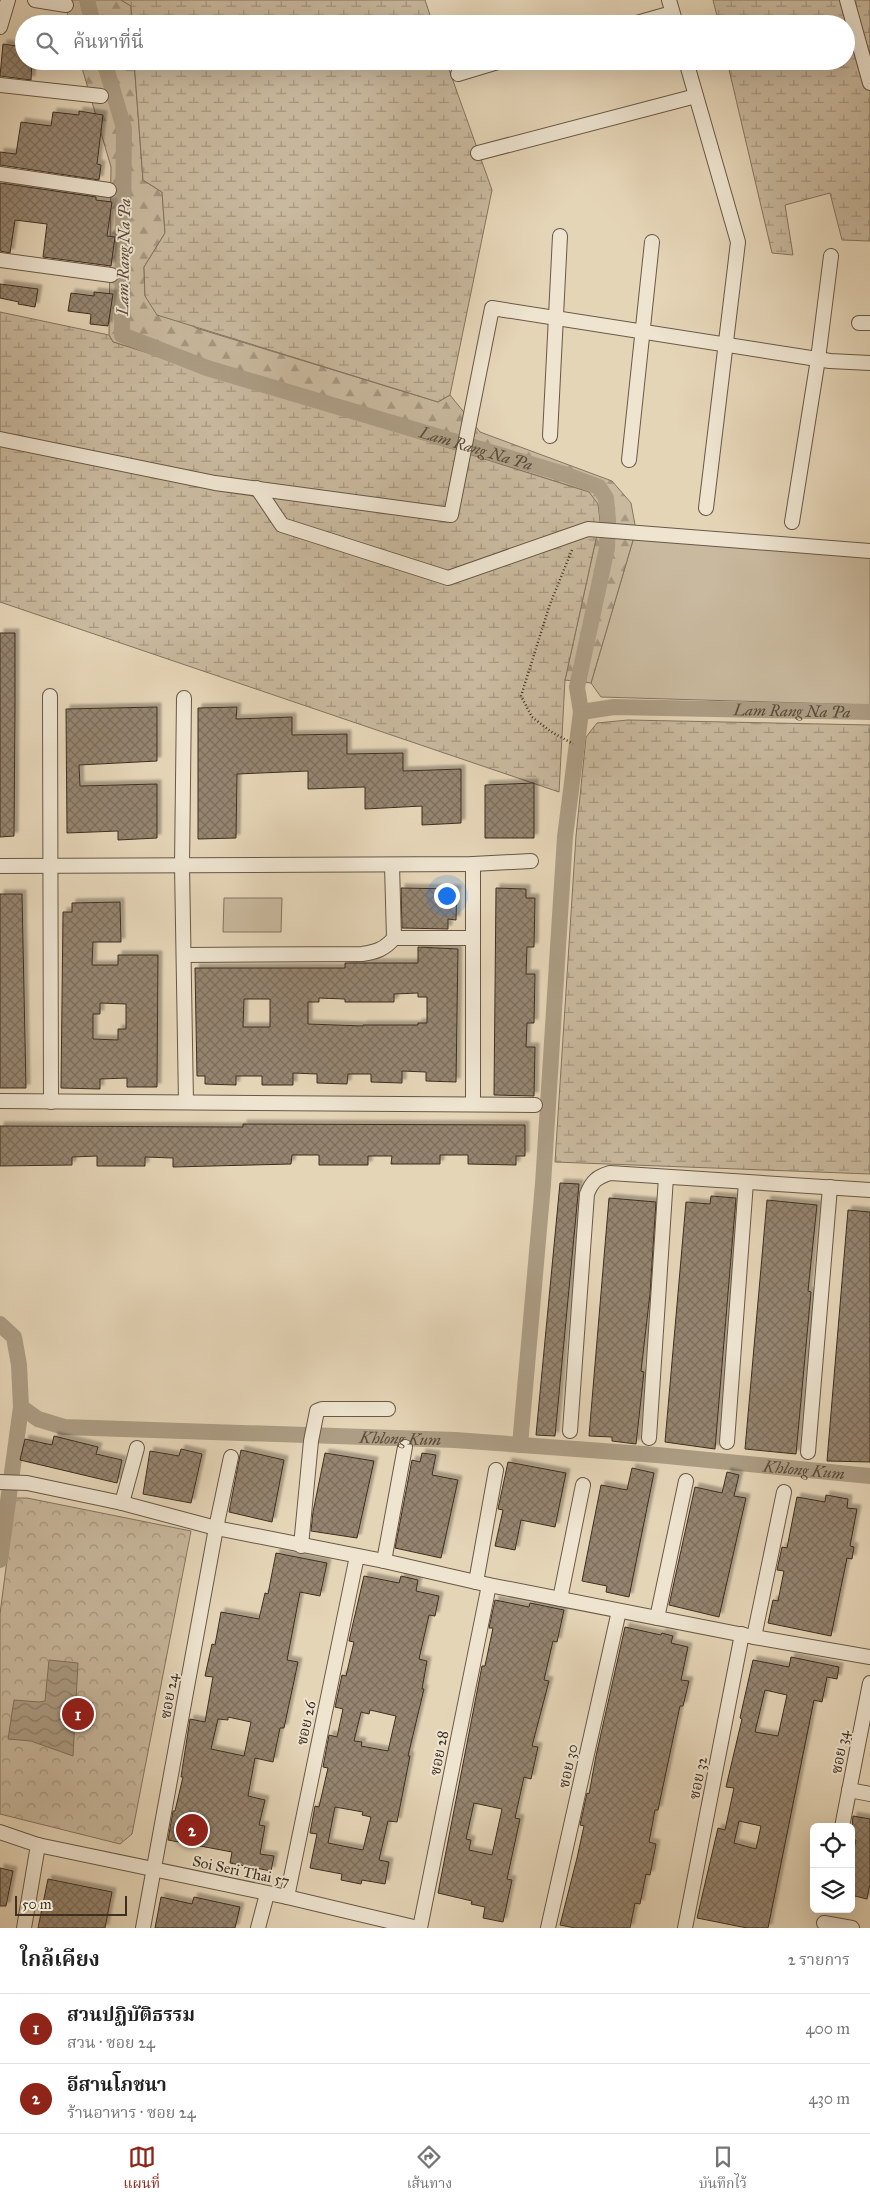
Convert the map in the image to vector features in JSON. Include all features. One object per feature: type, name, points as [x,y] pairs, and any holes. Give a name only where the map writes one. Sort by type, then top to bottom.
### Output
[{"type":"street","points":[[0,27],[8,0]]},
{"type":"street","points":[[35,0],[66,5]]},
{"type":"street","points":[[847,0],[851,15]]},
{"type":"street","points":[[855,29],[870,83]]},
{"type":"street","points":[[458,74],[471,70]]},
{"type":"street","points":[[689,70],[738,242],[706,508]]},
{"type":"street","points":[[0,85],[102,96]]},
{"type":"street","points":[[478,153],[696,96]]},
{"type":"street","points":[[0,174],[109,190]]},
{"type":"street","points":[[550,436],[560,236]]},
{"type":"street","points":[[629,460],[652,242]]},
{"type":"street","points":[[792,522],[818,359],[831,256]]},
{"type":"street","points":[[0,260],[111,275]]},
{"type":"street","points":[[0,439],[215,483],[451,515],[492,308],[818,359],[870,363]]},
{"type":"street","points":[[257,488],[282,525],[448,578],[584,530],[870,551]]},
{"type":"street","points":[[50,696],[51,1102]]},
{"type":"street","points":[[184,698],[182,865],[186,1102]]},
{"type":"street","points":[[0,866],[473,864],[530,861]]},
{"type":"street","points":[[184,955],[362,954],[378,951],[387,946],[394,938],[392,864]]},
{"type":"street","points":[[473,864],[473,1103]]},
{"type":"street","points":[[394,938],[473,938]]},
{"type":"street","points":[[0,1100],[51,1102],[473,1103],[536,1105]]},
{"type":"street","points":[[570,1431],[587,1194],[590,1184],[598,1177],[610,1173],[870,1190]]},
{"type":"street","points":[[649,1438],[666,1177]]},
{"type":"street","points":[[727,1442],[746,1182]]},
{"type":"street","points":[[808,1452],[830,1187]]},
{"type":"street","points":[[301,1546],[312,1436],[319,1409],[388,1409]]},
{"type":"street","points":[[384,1561],[405,1447]]},
{"type":"street","points":[[122,1503],[137,1448]]},
{"type":"street","name":"ซอย 24","points":[[143,1928],[216,1528],[231,1457]]},
{"type":"street","name":"ซอย 28","points":[[419,1928],[482,1584],[496,1470]]},
{"type":"street","points":[[657,1618],[686,1481]]},
{"type":"street","points":[[0,1482],[28,1483],[122,1503],[216,1528],[384,1561],[482,1584],[748,1636],[870,1657]]},
{"type":"street","points":[[560,1599],[583,1485]]},
{"type":"street","name":"ซอย 32","points":[[685,1928],[748,1636],[784,1492]]},
{"type":"street","name":"ซอย 26","points":[[287,1897],[357,1556]]},
{"type":"street","name":"ซอย 30","points":[[548,1928],[619,1611]]},
{"type":"street","name":"ซอย 34","points":[[843,1823],[870,1683]]},
{"type":"street","points":[[849,1790],[870,1794]]},
{"type":"street","name":"Soi Seri Thai 57","points":[[0,1832],[38,1845],[287,1897],[367,1922],[419,1928]]},
{"type":"street","points":[[24,1928],[38,1845]]},
{"type":"street","points":[[258,1928],[267,1894]]},
{"type":"street","points":[[825,1920],[852,1928]]},
{"type":"path","points":[[574,744],[550,731],[532,717],[521,696],[550,604],[584,530]]},
{"type":"green space","points":[[64,0],[121,0],[131,6],[132,15],[68,15]]},
{"type":"green space","points":[[121,0],[425,0],[430,15],[132,15],[131,6]]},
{"type":"green space","points":[[713,0],[870,0],[870,241],[842,240],[830,193],[785,205],[793,255],[772,253],[729,70],[855,70],[855,15],[717,15]]},
{"type":"green space","points":[[83,70],[135,70],[143,180],[162,192],[165,233],[144,267],[145,296],[196,328],[438,402],[450,395],[480,432],[612,481],[631,503],[636,530],[591,683],[565,680],[600,521],[589,492],[113,342],[109,335],[111,167]]},
{"type":"green space","points":[[135,70],[449,70],[492,190],[450,395],[438,402],[157,315],[145,296],[144,267],[165,233],[162,192],[143,180]]},
{"type":"green space","points":[[0,312],[109,335],[113,342],[589,492],[598,504],[600,521],[565,680],[559,792],[0,602]]},
{"type":"green space","points":[[636,530],[870,549],[870,705],[601,697],[591,683]]},
{"type":"green space","points":[[628,720],[870,725],[870,1174],[555,1162],[576,836],[586,737],[597,723]]},
{"type":"green space","points":[[224,898],[282,898],[281,932],[223,932]]},
{"type":"green space","points":[[15,1498],[27,1498],[191,1531],[132,1834],[120,1844],[0,1814],[0,1614]]},
{"type":"water","points":[[49,1660],[78,1663],[73,1756],[31,1741],[8,1739],[14,1700],[45,1701]]},
{"type":"building","points":[[3,44],[15,46],[15,70],[32,70],[31,80],[0,76]]},
{"type":"building","points":[[79,111],[103,115],[97,164],[101,165],[99,180],[0,165],[0,152],[16,154],[21,122],[51,126],[53,112],[79,115]]},
{"type":"building","points":[[0,183],[96,197],[96,200],[112,202],[107,236],[115,237],[111,266],[43,257],[47,224],[15,220],[10,253],[0,251]]},
{"type":"building","points":[[0,284],[38,289],[35,307],[0,298]]},
{"type":"building","points":[[94,292],[113,294],[108,326],[90,324],[91,314],[68,311],[71,293],[94,296]]},
{"type":"building","points":[[0,633],[15,633],[15,709],[14,836],[0,837]]},
{"type":"building","points":[[157,707],[157,761],[79,765],[80,786],[157,784],[157,838],[118,840],[118,831],[67,833],[66,709]]},
{"type":"building","points":[[237,707],[236,719],[292,717],[292,735],[347,734],[347,754],[403,753],[403,771],[461,769],[461,823],[422,825],[422,806],[365,809],[365,787],[308,789],[308,771],[237,774],[236,838],[198,839],[198,708]]},
{"type":"building","points":[[534,783],[534,838],[485,838],[485,785]]},
{"type":"building","points":[[401,888],[457,889],[456,920],[448,919],[448,929],[402,928]]},
{"type":"building","points":[[496,888],[526,889],[526,898],[535,898],[534,947],[527,947],[526,974],[535,974],[534,1023],[527,1023],[526,1047],[535,1047],[534,1096],[494,1095]]},
{"type":"building","points":[[0,894],[22,894],[26,1088],[0,1088]]},
{"type":"building","points":[[120,902],[121,942],[93,942],[92,965],[118,965],[118,955],[158,955],[157,1087],[127,1087],[127,1078],[100,1079],[100,1089],[61,1088],[63,912],[72,912],[72,903]],"holes":[[[100,1003],[126,1004],[126,1029],[118,1029],[118,1040],[93,1039],[93,1014],[100,1014]]]},
{"type":"building","points":[[418,947],[458,949],[456,1082],[426,1081],[426,1072],[402,1071],[402,1083],[371,1082],[371,1074],[348,1074],[347,1084],[317,1083],[317,1074],[293,1073],[293,1085],[262,1085],[262,1076],[236,1076],[236,1085],[205,1084],[205,1076],[197,1076],[195,968],[345,968],[345,963],[418,963]],"holes":[[[418,993],[418,997],[427,997],[427,1023],[418,1023],[418,1025],[363,1026],[308,1024],[308,1002],[319,1002],[319,998],[345,999],[345,1002],[394,1002],[394,994]],[[244,999],[270,999],[270,1027],[243,1027]]]},
{"type":"building","points":[[243,1124],[525,1125],[525,1156],[516,1156],[516,1165],[468,1164],[468,1155],[440,1155],[440,1164],[391,1164],[392,1156],[368,1156],[368,1165],[319,1165],[319,1155],[292,1155],[291,1164],[173,1167],[173,1158],[145,1157],[145,1166],[97,1166],[97,1156],[72,1157],[72,1165],[0,1166],[0,1126],[243,1127]]},
{"type":"building","points":[[560,1183],[579,1184],[555,1436],[536,1435]]},
{"type":"building","points":[[711,1196],[736,1198],[715,1449],[665,1442],[686,1202],[710,1204]]},
{"type":"building","points":[[609,1198],[656,1202],[650,1294],[641,1371],[644,1372],[636,1444],[612,1441],[612,1437],[589,1436]]},
{"type":"building","points":[[767,1200],[817,1205],[808,1291],[811,1292],[796,1454],[745,1449]]},
{"type":"building","points":[[848,1210],[870,1212],[870,1462],[827,1461]]},
{"type":"building","points":[[54,1436],[98,1447],[96,1454],[122,1460],[117,1483],[20,1460],[25,1439],[52,1445]]},
{"type":"building","points":[[181,1449],[202,1454],[191,1503],[143,1494],[150,1451],[179,1456]]},
{"type":"building","points":[[241,1450],[284,1460],[272,1522],[229,1512]]},
{"type":"building","points":[[325,1453],[374,1461],[357,1538],[311,1531]]},
{"type":"building","points":[[422,1453],[436,1455],[432,1475],[458,1480],[441,1558],[395,1548],[412,1460],[420,1462]]},
{"type":"building","points":[[508,1462],[566,1473],[555,1527],[521,1520],[515,1550],[495,1546],[503,1510],[498,1509]]},
{"type":"building","points":[[632,1468],[654,1473],[629,1597],[606,1592],[607,1586],[582,1581],[601,1485],[627,1490]]},
{"type":"building","points":[[727,1472],[739,1475],[734,1496],[746,1498],[719,1617],[669,1605],[695,1487],[722,1493]]},
{"type":"building","points":[[826,1495],[848,1499],[847,1508],[857,1509],[850,1546],[854,1547],[852,1559],[847,1558],[831,1636],[768,1623],[773,1600],[778,1601],[784,1571],[777,1570],[782,1547],[787,1548],[797,1497],[825,1502]]},
{"type":"building","points":[[276,1553],[327,1563],[320,1596],[300,1592],[287,1660],[298,1662],[284,1728],[280,1728],[273,1762],[255,1758],[248,1796],[265,1800],[259,1825],[265,1826],[260,1854],[274,1856],[271,1871],[230,1863],[232,1852],[168,1840],[173,1811],[175,1811],[183,1777],[181,1777],[190,1719],[205,1722],[213,1677],[205,1676],[212,1644],[215,1645],[221,1612],[259,1619],[265,1593],[268,1594]],"holes":[[[228,1717],[251,1722],[244,1756],[211,1749],[218,1719],[228,1720]]]},
{"type":"building","points":[[364,1576],[399,1583],[401,1576],[418,1580],[416,1591],[439,1596],[435,1616],[429,1615],[419,1659],[427,1661],[422,1689],[424,1689],[408,1756],[410,1756],[397,1822],[388,1821],[379,1860],[389,1862],[385,1884],[362,1880],[361,1884],[341,1880],[342,1874],[310,1868],[317,1834],[310,1833],[315,1806],[319,1807],[328,1768],[323,1767],[329,1735],[337,1737],[343,1709],[335,1707],[342,1675],[346,1676],[354,1642],[349,1641]],"holes":[[[370,1710],[396,1716],[388,1751],[361,1746],[362,1742],[354,1741],[361,1712],[369,1714]],[[335,1807],[363,1812],[362,1815],[371,1817],[363,1850],[328,1843]]]},
{"type":"building","points":[[495,1600],[529,1607],[530,1603],[564,1610],[557,1642],[553,1641],[544,1680],[549,1681],[532,1746],[538,1747],[531,1779],[524,1777],[515,1818],[520,1819],[507,1879],[512,1880],[503,1922],[483,1918],[485,1907],[471,1904],[472,1901],[438,1893],[482,1666],[485,1666],[493,1628],[489,1628]],"holes":[[[474,1803],[502,1809],[492,1855],[469,1850],[471,1840],[466,1839]]]},
{"type":"building","points":[[625,1627],[673,1636],[671,1643],[688,1647],[681,1680],[689,1681],[683,1706],[680,1706],[658,1810],[655,1810],[649,1842],[656,1844],[650,1875],[646,1874],[640,1904],[635,1903],[630,1928],[575,1928],[560,1925],[584,1826],[580,1825],[587,1793],[589,1794]]},
{"type":"building","points":[[791,1657],[839,1667],[837,1679],[827,1677],[822,1702],[814,1700],[768,1928],[747,1928],[697,1918],[718,1828],[725,1830],[734,1788],[726,1787],[742,1719],[740,1718],[753,1660],[789,1667]],"holes":[[[765,1690],[787,1695],[778,1736],[755,1732]],[[739,1821],[761,1826],[756,1849],[734,1843]]]},
{"type":"building","points":[[853,1816],[870,1819],[870,1884],[867,1899],[855,1896],[856,1840],[855,1823],[852,1823]]},
{"type":"building","points":[[0,1868],[13,1871],[6,1906],[0,1906]]},
{"type":"building","points":[[48,1879],[112,1892],[105,1928],[38,1928]]},
{"type":"building","points":[[161,1897],[192,1904],[194,1897],[240,1907],[235,1928],[155,1928]]},
{"type":"waterway","name":"Lam Rang Na Pa","points":[[87,0],[91,15]]},
{"type":"waterway","name":"Lam Rang Na Pa","points":[[107,70],[124,128],[122,335],[207,368],[564,474],[599,487],[606,498],[608,520],[607,548],[577,687],[581,712],[614,707],[870,712]]},
{"type":"waterway","points":[[520,1445],[543,1184],[565,837],[581,712]]},
{"type":"waterway","name":"Khlong Kum","points":[[0,1324],[14,1337],[19,1365],[21,1407],[38,1419],[64,1427],[455,1440],[657,1455],[870,1476]]},
{"type":"waterway","points":[[0,1560],[21,1407]]},
{"type":"place","name":"สวนปฏิบัติธรรม","points":[[78,1714]]},
{"type":"place","name":"อีสานโภชนา","points":[[192,1830]]}]
